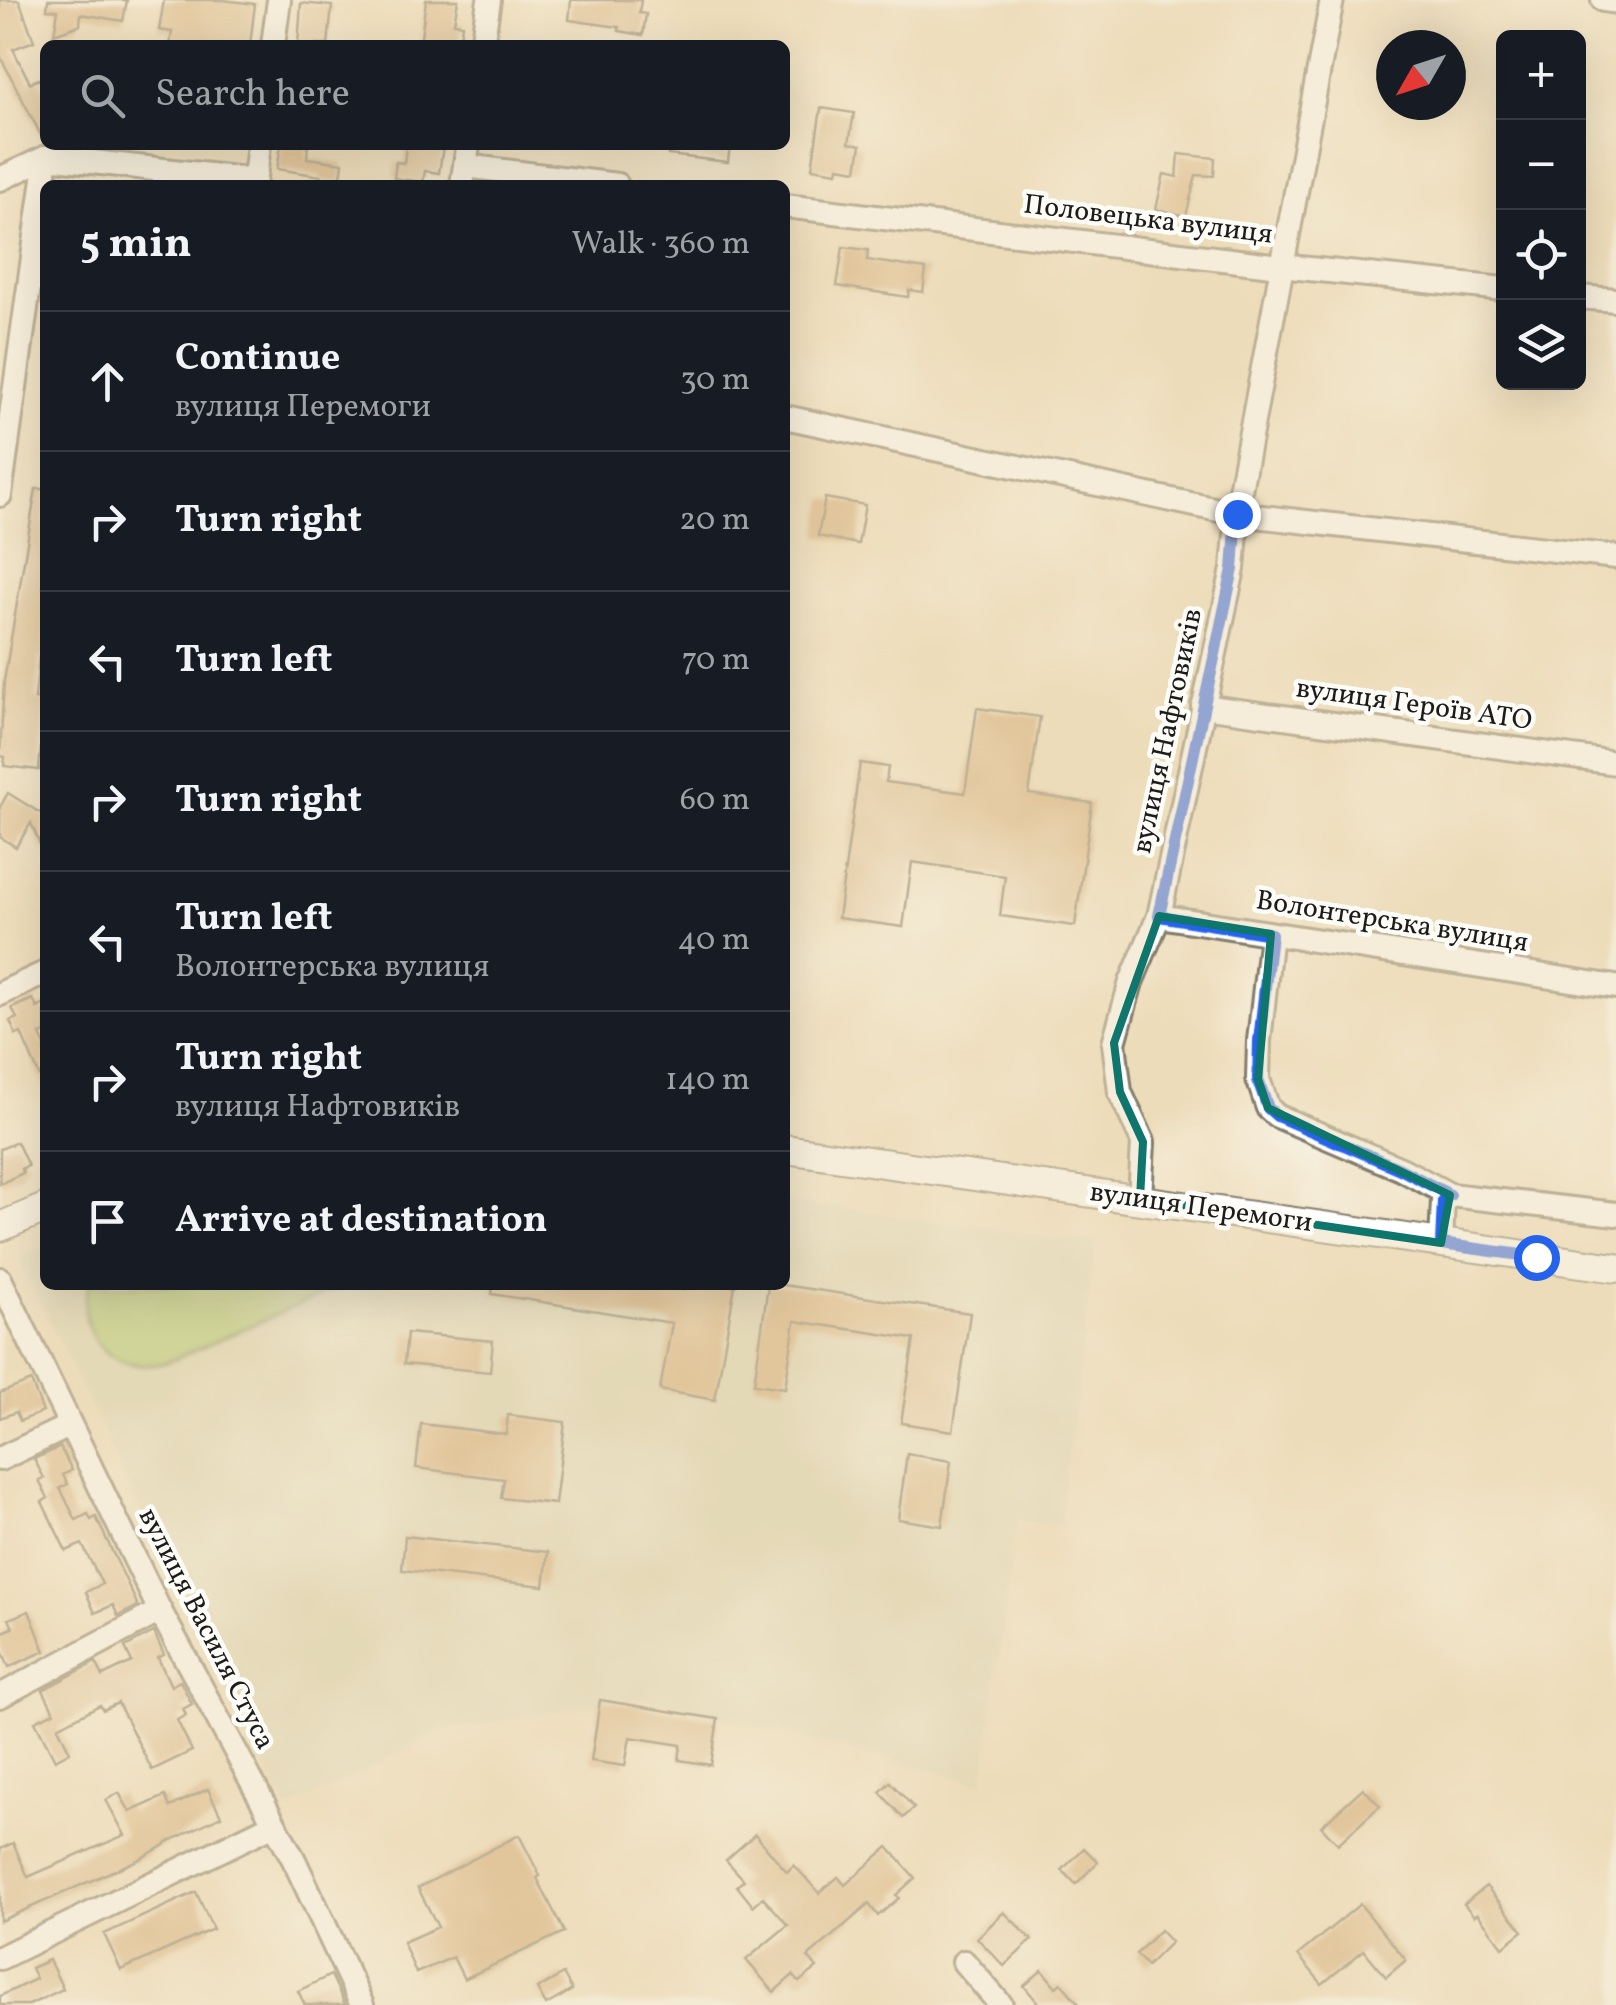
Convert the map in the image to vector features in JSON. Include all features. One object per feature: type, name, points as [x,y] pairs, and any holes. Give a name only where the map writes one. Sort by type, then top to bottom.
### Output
[{"type":"street","points":[[274,40],[279,0]]},
{"type":"street","points":[[483,40],[489,0]]},
{"type":"street","name":"вулиця Нафтовиків","points":[[1140,1199],[1142,1142],[1120,1092],[1114,1043],[1131,982],[1159,916],[1233,569],[1237,514],[1280,266],[1332,0]]},
{"type":"street","points":[[1604,0],[1616,2]]},
{"type":"street","points":[[254,180],[258,150]]},
{"type":"street","points":[[44,180],[47,158]]},
{"type":"street","points":[[0,179],[47,158],[237,180]]},
{"type":"street","points":[[465,165],[579,180]]},
{"type":"street","name":"Половецька вулиця","points":[[790,207],[1496,288]]},
{"type":"street","points":[[0,495],[40,208]]},
{"type":"street","points":[[1586,297],[1616,300]]},
{"type":"street","points":[[790,417],[1237,514],[1616,557]]},
{"type":"street","name":"вулиця Героїв АТО","points":[[1204,706],[1616,763]]},
{"type":"street","name":"Волонтерська вулиця","points":[[1159,916],[1616,987]]},
{"type":"street","points":[[1271,934],[1258,1080],[1268,1108],[1277,1116],[1450,1195],[1616,1214]]},
{"type":"street","points":[[0,994],[40,975]]},
{"type":"street","name":"вулиця Перемоги","points":[[790,1150],[1616,1268]]},
{"type":"street","points":[[1441,1244],[1443,1200],[1450,1195]]},
{"type":"street","points":[[0,1227],[40,1210]]},
{"type":"street","name":"вулиця Василя Стуса","points":[[0,1279],[160,1611],[294,1860],[362,2005]]},
{"type":"street","points":[[0,1459],[69,1426]]},
{"type":"street","points":[[0,1696],[160,1611]]},
{"type":"street","points":[[0,1958],[274,1824]]},
{"type":"street","points":[[964,1962],[1001,2005]]},
{"type":"highlighted area","points":[[1159,916],[1271,934],[1258,1079],[1268,1108],[1450,1195],[1441,1243],[1140,1199],[1143,1142],[1120,1092],[1114,1043]]},
{"type":"shaded area","points":[[790,1202],[1095,1244],[1059,1526],[1016,1519],[983,1783],[645,1698],[440,1730],[287,1811],[19,1258],[40,1249],[40,1290],[790,1290]]},
{"type":"green space","points":[[88,1290],[333,1290],[168,1362],[149,1365],[132,1364],[103,1349],[87,1322]]},
{"type":"building","points":[[0,0],[19,0],[34,41],[13,49],[30,83],[40,81],[40,133],[0,56]]},
{"type":"building","points":[[48,0],[127,0],[123,21],[81,14],[80,25],[54,34],[58,10],[47,9]]},
{"type":"building","points":[[164,0],[255,4],[251,40],[171,40],[172,32],[159,30]]},
{"type":"building","points":[[426,0],[458,0],[454,23],[462,24],[460,40],[421,40]]},
{"type":"building","points":[[571,0],[641,0],[639,13],[646,14],[643,35],[619,31],[619,27],[569,20]]},
{"type":"building","points":[[301,3],[332,6],[329,40],[298,40]]},
{"type":"building","points":[[821,108],[854,113],[849,143],[861,145],[857,170],[812,168]]},
{"type":"building","points":[[280,150],[308,150],[307,158],[343,163],[340,180],[321,180],[321,176],[277,169]]},
{"type":"building","points":[[405,150],[443,150],[439,173],[425,171],[423,180],[394,178],[396,162],[404,163]]},
{"type":"building","points":[[668,150],[729,150],[728,162],[668,155]]},
{"type":"building","points":[[1179,154],[1215,158],[1214,176],[1196,175],[1186,216],[1156,209],[1164,174],[1177,177]]},
{"type":"building","points":[[843,247],[868,250],[867,260],[926,269],[923,292],[909,290],[908,297],[837,286]]},
{"type":"building","points":[[36,489],[40,489],[40,657],[35,699],[40,700],[39,770],[4,766],[5,757],[0,756],[4,681]]},
{"type":"building","points":[[825,498],[865,505],[858,544],[818,536]]},
{"type":"building","points":[[977,708],[1040,717],[1029,794],[1092,803],[1075,926],[1000,916],[1005,876],[912,862],[903,927],[838,918],[860,763],[888,767],[886,782],[965,793]]},
{"type":"building","points":[[8,793],[40,813],[40,844],[31,823],[16,847],[0,837],[0,807]]},
{"type":"building","points":[[33,999],[37,1008],[40,1006],[40,1077],[21,1033],[16,1035],[10,1021],[17,1018],[12,1008]]},
{"type":"building","points":[[17,1142],[28,1166],[21,1169],[23,1173],[0,1184],[0,1149]]},
{"type":"building","points":[[790,1286],[970,1313],[953,1431],[901,1423],[914,1339],[795,1321],[785,1388],[754,1384],[767,1290],[790,1290]]},
{"type":"building","points":[[492,1290],[734,1290],[715,1400],[660,1390],[672,1323],[492,1294]]},
{"type":"building","points":[[407,1333],[493,1341],[490,1372],[404,1364]]},
{"type":"building","points":[[31,1381],[43,1412],[20,1421],[16,1412],[0,1418],[0,1393]]},
{"type":"building","points":[[508,1415],[565,1422],[555,1504],[501,1498],[504,1479],[416,1468],[421,1424],[506,1434]]},
{"type":"building","points":[[60,1447],[72,1470],[63,1475],[68,1484],[60,1488],[76,1520],[88,1514],[91,1520],[96,1517],[138,1606],[118,1616],[113,1605],[95,1613],[86,1592],[102,1584],[82,1544],[66,1551],[42,1502],[48,1498],[34,1459]]},
{"type":"building","points":[[907,1454],[951,1461],[942,1526],[898,1519]]},
{"type":"building","points":[[405,1536],[548,1552],[544,1586],[402,1570]]},
{"type":"building","points":[[29,1611],[45,1651],[9,1667],[0,1646],[0,1633],[13,1628],[9,1619]]},
{"type":"building","points":[[154,1632],[164,1655],[158,1658],[171,1686],[180,1681],[192,1704],[183,1709],[186,1715],[177,1720],[192,1751],[152,1770],[118,1703],[103,1710],[100,1705],[58,1727],[70,1752],[55,1760],[35,1721],[54,1712],[43,1690],[96,1662],[103,1676],[132,1662],[125,1647]]},
{"type":"building","points":[[600,1700],[718,1719],[711,1765],[679,1760],[681,1745],[630,1737],[625,1766],[591,1761]]},
{"type":"building","points":[[890,1782],[914,1808],[903,1818],[880,1792]]},
{"type":"building","points":[[1363,1788],[1380,1806],[1338,1844],[1321,1826]]},
{"type":"building","points":[[208,1789],[221,1816],[140,1859],[0,1921],[0,1849],[13,1843],[28,1877],[125,1835],[106,1800],[119,1793],[130,1812],[165,1796],[170,1807]]},
{"type":"building","points":[[755,1834],[787,1872],[794,1865],[819,1893],[838,1877],[845,1885],[888,1847],[915,1878],[878,1916],[869,1904],[808,1957],[817,1968],[799,1982],[793,1975],[774,1992],[746,1960],[788,1925],[763,1897],[753,1906],[737,1886],[744,1880],[726,1860]]},
{"type":"building","points":[[519,1835],[564,1932],[464,1979],[453,1957],[416,1973],[403,1942],[438,1927],[418,1888]]},
{"type":"building","points":[[1084,1848],[1098,1862],[1076,1884],[1062,1870]]},
{"type":"building","points":[[1486,1886],[1523,1931],[1503,1947],[1477,1913],[1474,1916],[1464,1904]]},
{"type":"building","points":[[196,1892],[213,1929],[121,1970],[104,1934]]},
{"type":"building","points":[[1360,1904],[1406,1960],[1386,1977],[1364,1950],[1322,1984],[1298,1955]]},
{"type":"building","points":[[1004,1912],[1032,1940],[1004,1966],[977,1938]]},
{"type":"building","points":[[1160,1930],[1171,1942],[1147,1966],[1136,1954]]},
{"type":"building","points":[[49,1960],[63,1989],[29,2005],[0,2005],[0,1996],[36,1979],[31,1968]]},
{"type":"building","points":[[1042,1970],[1056,1987],[1061,1983],[1080,2005],[1040,2005],[1024,1986]]},
{"type":"building","points":[[563,1974],[572,1990],[546,2005],[537,1989]]},
{"type":"building","points":[[331,1975],[345,2005],[305,2005],[298,1991]]},
{"type":"route","points":[[1237,514],[1233,569],[1159,916],[1271,934],[1258,1080],[1268,1108],[1277,1116],[1450,1195],[1443,1200],[1441,1244],[1536,1257]]}]
